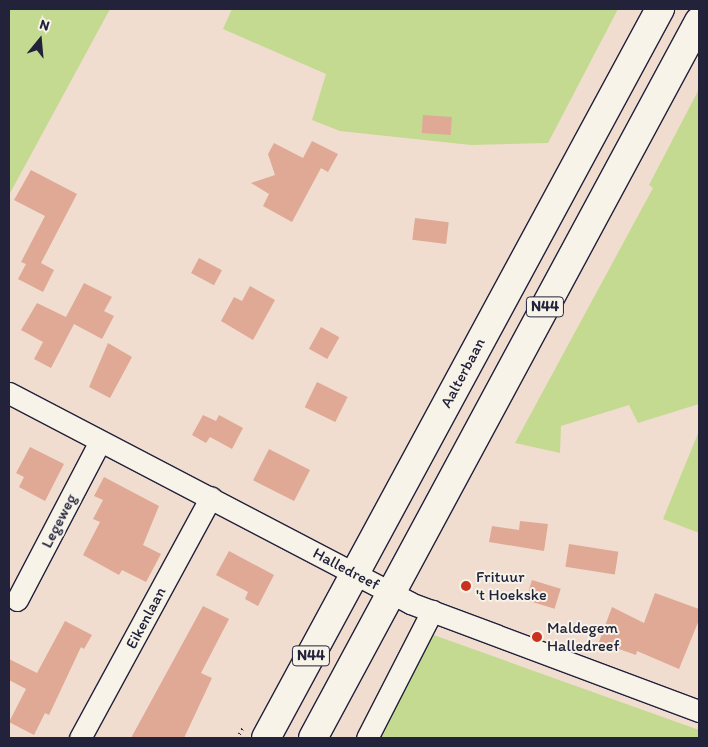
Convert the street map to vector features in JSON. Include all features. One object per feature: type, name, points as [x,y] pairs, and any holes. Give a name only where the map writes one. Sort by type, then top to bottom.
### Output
[{"type":"highway","name":"Aalterbaan","points":[[266,738],[660,9]]},
{"type":"highway","name":"N44","points":[[313,738],[699,21]]},
{"type":"street","name":"Halledreef","points":[[9,393],[211,497],[391,594],[699,711]]},
{"type":"street","name":"Legeweg","points":[[17,600],[100,441]]},
{"type":"street","name":"Eikenlaan","points":[[80,738],[211,497]]},
{"type":"street","points":[[367,738],[432,611]]},
{"type":"green space","points":[[9,9],[110,9],[9,195]]},
{"type":"green space","points":[[232,9],[618,9],[548,143],[471,145],[340,131],[312,120],[326,74],[223,29]]},
{"type":"green space","points":[[699,89],[699,404],[638,423],[629,405],[561,426],[560,453],[515,443],[653,188],[649,185]]},
{"type":"green space","points":[[699,431],[699,533],[663,519]]},
{"type":"green space","points":[[428,633],[699,730],[699,738],[375,738]]},
{"type":"building","points":[[423,115],[452,117],[451,135],[422,133]]},
{"type":"building","points":[[312,141],[338,154],[328,172],[321,168],[292,222],[263,206],[269,194],[251,183],[275,175],[268,154],[274,143],[303,158]]},
{"type":"building","points":[[31,170],[77,194],[41,263],[54,270],[43,292],[18,279],[26,264],[21,262],[45,216],[14,200]]},
{"type":"building","points":[[415,218],[449,222],[446,244],[412,240]]},
{"type":"building","points":[[199,258],[222,270],[214,285],[191,273]]},
{"type":"building","points":[[84,283],[112,297],[104,311],[114,316],[102,339],[74,324],[51,368],[34,359],[43,342],[21,330],[37,303],[66,317]]},
{"type":"building","points":[[250,286],[275,300],[253,340],[221,321],[234,297],[242,301]]},
{"type":"building","points":[[321,327],[339,337],[327,359],[309,349]]},
{"type":"building","points":[[108,343],[132,357],[110,398],[89,387]]},
{"type":"building","points":[[317,382],[348,397],[335,422],[305,407]]},
{"type":"building","points":[[203,415],[216,421],[219,415],[243,428],[232,449],[210,437],[206,443],[192,435]]},
{"type":"building","points":[[30,447],[64,464],[45,501],[19,487],[24,477],[16,473]]},
{"type":"building","points":[[269,449],[310,470],[294,501],[253,480]]},
{"type":"building","points":[[104,477],[159,506],[143,545],[161,554],[146,582],[122,570],[119,575],[83,555],[100,522],[93,519],[103,500],[94,496]]},
{"type":"building","points":[[520,521],[548,524],[544,551],[489,542],[492,526],[519,530]]},
{"type":"building","points":[[569,544],[618,552],[615,575],[565,567]]},
{"type":"building","points":[[229,551],[274,575],[258,606],[245,599],[248,592],[216,575]]},
{"type":"building","points":[[532,580],[561,589],[555,609],[526,600]]},
{"type":"building","points":[[655,593],[699,609],[699,620],[679,669],[637,651],[636,655],[599,642],[612,607],[644,623]]},
{"type":"building","points":[[203,606],[229,619],[201,673],[212,678],[184,738],[131,738]]},
{"type":"building","points":[[65,621],[92,635],[84,649],[81,647],[49,715],[45,713],[34,735],[9,722],[26,689],[9,680],[9,659],[37,673]]},
{"type":"place","name":"Frituur 't Hoekske","points":[[466,586]]},
{"type":"place","name":"Maldegem Halledreef","points":[[537,637]]}]
